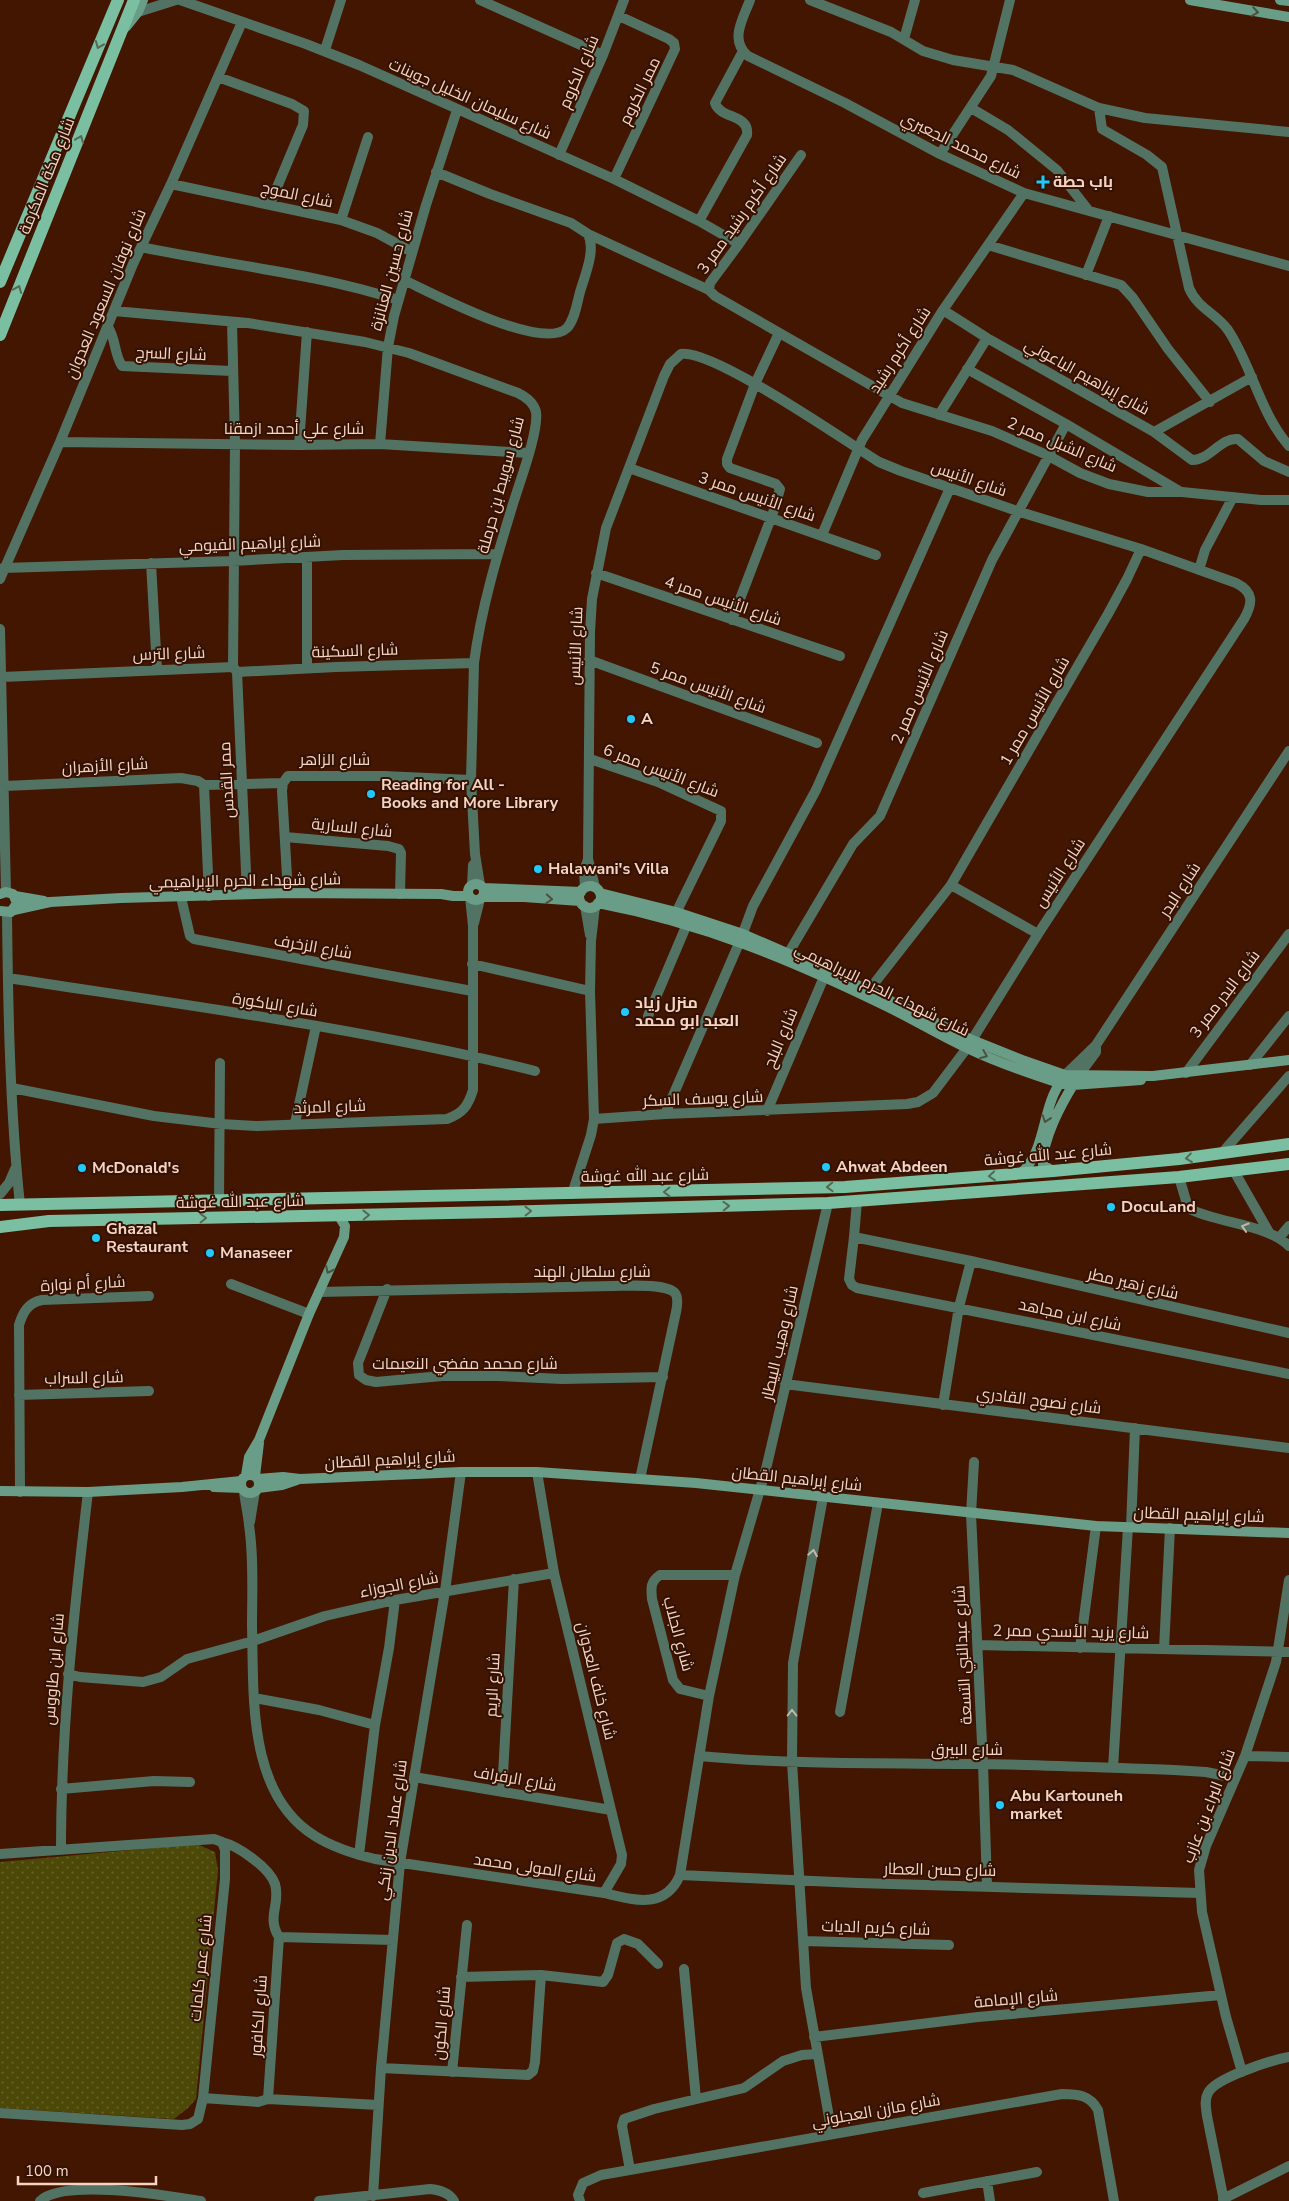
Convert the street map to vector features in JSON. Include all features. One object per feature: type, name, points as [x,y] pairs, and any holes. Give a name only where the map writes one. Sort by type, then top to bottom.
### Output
[{"type":"main road","name":"شارع مكة المكرمة","points":[[0,282],[118,0]]},
{"type":"main road","name":"شارع مكة المكرمة","points":[[0,335],[123,29],[136,6]]},
{"type":"main road","name":"شارع عبد الله غوشة","points":[[0,1205],[845,1187],[1053,1171],[1289,1144]]},
{"type":"main road","name":"شارع عبد الله غوشة","points":[[0,1227],[50,1221],[339,1216],[828,1203],[1179,1177],[1289,1164]]},
{"type":"main road","points":[[0,1221],[50,1221]]},
{"type":"street","name":"شارع مكة المكرمة","points":[[136,6],[143,0]]},
{"type":"street","points":[[136,6],[176,0]]},
{"type":"street","name":"شارع سليمان الخليل جوينات","points":[[180,0],[191,2],[324,50],[614,179],[699,221],[739,244]]},
{"type":"street","points":[[324,50],[341,0]]},
{"type":"street","points":[[480,0],[603,55]]},
{"type":"street","name":"شارع الكروم","points":[[559,156],[603,55],[624,0]]},
{"type":"street","points":[[699,221],[747,135],[748,130],[743,122],[720,110],[715,103],[743,51],[738,36],[739,26],[750,0]]},
{"type":"street","points":[[810,0],[875,24],[923,51],[939,56],[994,65],[1026,74],[1099,108],[1145,118],[1289,132]]},
{"type":"street","points":[[904,39],[915,0]]},
{"type":"street","points":[[940,154],[991,76],[1010,0]]},
{"type":"street","points":[[1190,0],[1289,17]]},
{"type":"street","points":[[1280,0],[1289,1]]},
{"type":"street","name":"ممر الكروم","points":[[614,179],[675,49],[674,43],[669,38],[619,16]]},
{"type":"street","name":"شارع نوفان السعود العدوان","points":[[0,579],[3,568],[60,442],[140,247],[171,184],[242,22]]},
{"type":"street","name":"شارع محمد الجعبري","points":[[743,51],[771,68],[845,102],[940,154],[1024,193],[1289,266]]},
{"type":"street","points":[[218,77],[292,104],[304,111],[304,125],[270,204]]},
{"type":"street","points":[[971,108],[1008,130],[1057,170],[1089,211]]},
{"type":"street","points":[[1099,108],[1100,125],[1104,131],[1147,155],[1162,168],[1187,282],[1192,296],[1200,306],[1227,329],[1276,429],[1289,446]]},
{"type":"street","name":"شارع حسين العنانزة","points":[[380,444],[388,347],[398,300],[436,172],[457,110]]},
{"type":"street","points":[[340,220],[368,137]]},
{"type":"street","name":"شارع أكرم رشيد ممر 3","points":[[709,290],[710,283],[801,155]]},
{"type":"street","name":"شارع الشبل ممر 2","points":[[436,172],[571,223],[588,234],[709,290],[715,296],[888,396],[915,408],[992,431],[1109,484],[1148,492],[1182,492],[1261,500],[1289,500]]},
{"type":"street","name":"شارع الموج","points":[[171,184],[340,220],[377,234],[412,252]]},
{"type":"street","name":"شارع أكرم رشيد","points":[[822,535],[857,448],[888,396],[944,310],[1024,193]]},
{"type":"street","points":[[1086,275],[1109,216]]},
{"type":"street","points":[[404,280],[510,327],[540,334],[555,333],[566,328],[574,314],[591,249],[588,234]]},
{"type":"street","points":[[988,245],[1120,285],[1134,298],[1168,349],[1210,402]]},
{"type":"street","points":[[140,247],[213,262],[303,276],[361,289],[398,300]]},
{"type":"street","name":"شارع إبراهيم الباعوني","points":[[944,310],[987,338],[1154,432],[1252,377]]},
{"type":"street","name":"شارع سويبط بن حرملة","points":[[114,312],[232,322],[307,332],[388,347],[474,376],[526,397],[534,407],[536,413],[528,453],[498,554],[474,663],[472,780],[476,892]]},
{"type":"street","points":[[232,322],[235,444],[233,561],[235,669]]},
{"type":"street","name":"شارع السرج","points":[[108,327],[114,338],[117,357],[122,366],[232,372]]},
{"type":"street","points":[[299,445],[307,332]]},
{"type":"street","points":[[732,620],[771,518],[779,493],[779,486],[734,470],[727,464],[728,454],[755,384],[779,333]]},
{"type":"street","points":[[939,415],[987,338]]},
{"type":"street","name":"شارع الأنيس","points":[[590,897],[588,859],[589,660],[592,599],[596,573],[606,528],[664,376],[670,364],[681,354],[697,354],[755,384],[879,462],[1017,511],[1141,549],[1242,586],[1252,597],[1249,610],[1038,934],[970,1044]]},
{"type":"street","points":[[967,369],[1182,492]]},
{"type":"street","name":"شارع الأنيس ممر 2","points":[[787,956],[853,844],[880,816],[992,560],[1047,455],[1066,424]]},
{"type":"street","points":[[1154,432],[1192,460],[1203,458],[1232,439],[1238,439],[1264,461],[1289,472]]},
{"type":"street","name":"شارع علي أحمد ازمقنا","points":[[60,442],[299,445],[380,444],[528,453]]},
{"type":"street","name":"شارع الأنيس ممر 3","points":[[629,468],[876,554]]},
{"type":"street","points":[[665,1114],[753,906],[816,790],[950,488]]},
{"type":"street","points":[[1199,570],[1205,550],[1233,497]]},
{"type":"street","name":"شارع الأنيس ممر 1","points":[[869,990],[951,885],[1108,614],[1141,549]]},
{"type":"street","name":"شارع إبراهيم الفيومي","points":[[3,568],[233,561],[343,555],[498,554]]},
{"type":"street","points":[[307,558],[308,668]]},
{"type":"street","points":[[151,563],[157,669]]},
{"type":"street","name":"شارع الأنيس ممر 4","points":[[596,573],[840,656]]},
{"type":"street","points":[[0,630],[7,894],[17,903],[7,911],[15,1168],[20,1205]]},
{"type":"street","name":"شارع الأنيس ممر 5","points":[[589,660],[817,743]]},
{"type":"street","name":"شارع السكينة","points":[[235,669],[474,663]]},
{"type":"street","name":"شارع الترس","points":[[2,677],[157,669],[235,669]]},
{"type":"street","name":"ممر القدس","points":[[235,669],[243,784],[247,894]]},
{"type":"street","name":"شارع البدر","points":[[1065,1075],[1096,1045],[1289,750]]},
{"type":"street","name":"شارع الأنيس ممر 6","points":[[590,759],[658,782],[721,810],[721,821],[675,916]]},
{"type":"street","name":"شارع الزاهر","points":[[288,893],[283,783],[288,776],[384,776],[472,780]]},
{"type":"street","name":"شارع الأزهران","points":[[5,786],[181,778],[198,781],[204,785],[283,783]]},
{"type":"street","points":[[204,785],[210,896]]},
{"type":"street","name":"شارع السارية","points":[[285,837],[388,846],[399,849],[401,853],[400,894]]},
{"type":"street","points":[[951,885],[1038,934]]},
{"type":"street","name":"شارع شهداء الحرم الإبراهيمي","points":[[7,911],[50,902],[288,893],[441,894],[453,896],[476,892],[524,897],[590,897],[675,916],[741,937],[869,990],[970,1044],[1065,1075],[1126,1074],[1153,1076]]},
{"type":"street","name":"شارع المرثد","points":[[12,1088],[154,1116],[221,1124],[257,1126],[295,1123],[447,1119],[459,1114],[469,1101],[473,1090],[472,964],[476,892]]},
{"type":"street","name":"شارع شهداء الحرم الإبراهيمي","points":[[7,894],[50,902]]},
{"type":"street","name":"شارع الزخرف","points":[[181,896],[190,936],[194,939],[472,991]]},
{"type":"street","points":[[572,1194],[594,1120],[590,991],[590,897]]},
{"type":"street","points":[[648,1016],[689,920]]},
{"type":"street","name":"شارع البدر ممر 3","points":[[1186,1073],[1289,934]]},
{"type":"street","name":"شارع شهداء الحرم الإبراهيمي","points":[[787,956],[824,977],[1059,1084],[1073,1085],[1129,1081],[1153,1076],[1289,1060]]},
{"type":"street","points":[[472,964],[590,991]]},
{"type":"street","name":"شارع البلح","points":[[767,1111],[824,977]]},
{"type":"street","name":"شارع الباكورة","points":[[8,978],[316,1026],[474,1056],[535,1071]]},
{"type":"street","points":[[1250,1065],[1289,1016]]},
{"type":"street","points":[[295,1123],[316,1026]]},
{"type":"street","name":"شارع يوسف السكر","points":[[594,1120],[665,1114],[767,1111],[918,1102],[933,1093],[970,1044]]},
{"type":"street","name":"شارع البدر","points":[[1079,1075],[1096,1052],[1096,1045]]},
{"type":"street","points":[[219,1200],[220,1063]]},
{"type":"street","points":[[1020,1174],[1028,1167],[1033,1157],[1059,1084],[1065,1075]]},
{"type":"street","points":[[1053,1171],[1043,1166],[1044,1152],[1059,1109],[1079,1075]]},
{"type":"street","points":[[1222,1153],[1289,1076]]},
{"type":"street","points":[[0,1194],[15,1168]]},
{"type":"street","points":[[1234,1171],[1275,1236]]},
{"type":"street","points":[[1179,1177],[1187,1204],[1192,1210],[1275,1236],[1289,1246]]},
{"type":"street","points":[[854,1237],[857,1201]]},
{"type":"street","name":"شارع وهيب البيطار","points":[[760,1489],[828,1203]]},
{"type":"street","points":[[250,1484],[259,1440],[309,1314],[344,1237],[345,1226],[339,1216]]},
{"type":"street","points":[[1275,1236],[1289,1226]]},
{"type":"street","name":"شارع زهير مطر","points":[[854,1237],[970,1261],[1289,1333]]},
{"type":"street","name":"شارع ابن مجاهد","points":[[854,1237],[849,1279],[852,1285],[858,1288],[1289,1374]]},
{"type":"street","points":[[942,1405],[959,1307],[970,1261]]},
{"type":"street","points":[[231,1284],[309,1314]]},
{"type":"street","name":"شارع سلطان الهند","points":[[319,1292],[387,1289],[613,1286],[660,1287],[669,1289],[675,1293],[678,1301],[640,1479]]},
{"type":"street","name":"شارع محمد مفضي النعيمات","points":[[387,1289],[358,1363],[359,1375],[366,1380],[376,1382],[442,1376],[562,1379],[663,1377]]},
{"type":"street","name":"شارع أم نوارة","points":[[20,1492],[19,1394],[20,1325],[22,1315],[34,1302],[149,1296]]},
{"type":"street","name":"شارع نصوح القادري","points":[[785,1384],[1289,1448]]},
{"type":"street","name":"شارع السراب","points":[[19,1394],[149,1391]]},
{"type":"street","points":[[1114,1768],[1135,1428]]},
{"type":"street","name":"شارع عبدالنبي التسعة","points":[[974,1462],[971,1514],[987,1885]]},
{"type":"street","name":"شارع إبراهيم القطان","points":[[0,1491],[88,1492],[204,1485],[282,1485],[300,1479],[461,1472],[537,1472],[760,1489],[971,1514],[1096,1526],[1289,1533]]},
{"type":"street","name":"شارع عماد الدين زنكي","points":[[372,2196],[381,2068],[400,1863],[445,1591],[461,1472]]},
{"type":"street","name":"شارع خلف العدوان","points":[[537,1472],[554,1573],[622,1855],[621,1864],[604,1893]]},
{"type":"street","name":"شارع المولى محمد","points":[[250,1484],[254,1698],[258,1742],[263,1763],[273,1787],[297,1820],[314,1836],[348,1852],[359,1855],[627,1898],[655,1899],[671,1891],[680,1875],[709,1696],[735,1575],[760,1489]]},
{"type":"street","name":"شارع ابن طاووس","points":[[62,1849],[61,1788],[68,1674],[88,1492]]},
{"type":"street","points":[[823,1497],[793,1663],[792,1762],[806,1988],[832,2134]]},
{"type":"street","points":[[840,1712],[878,1502]]},
{"type":"street","points":[[1080,1648],[1096,1526]]},
{"type":"street","points":[[1164,1649],[1170,1528]]},
{"type":"street","name":"شارع الجوزاء","points":[[68,1674],[80,1677],[143,1682],[161,1677],[187,1660],[253,1641],[325,1616],[395,1600],[554,1573]]},
{"type":"street","name":"شارع الجلاب","points":[[709,1696],[680,1689],[673,1680],[652,1599],[651,1587],[653,1580],[660,1575],[735,1575]]},
{"type":"street","name":"شارع الريم","points":[[502,1792],[514,1580]]},
{"type":"street","name":"شارع البراء بن عازب","points":[[1242,2072],[1221,1996],[1198,1881],[1201,1860],[1245,1756],[1284,1652],[1289,1580]]},
{"type":"street","points":[[359,1855],[375,1725],[389,1648],[395,1600]]},
{"type":"street","name":"شارع يزيد الأسدي ممر 2","points":[[978,1645],[1284,1652]]},
{"type":"street","points":[[254,1698],[319,1710],[375,1725]]},
{"type":"street","name":"شارع البيرق","points":[[699,1756],[792,1762],[922,1765],[983,1764],[1114,1768],[1206,1772],[1235,1778]]},
{"type":"street","points":[[1245,1756],[1289,1757]]},
{"type":"street","name":"شارع الرفراف","points":[[414,1777],[611,1810]]},
{"type":"street","points":[[61,1788],[154,1781],[190,1782]]},
{"type":"street","points":[[0,1854],[202,1839],[214,1839],[222,1842]]},
{"type":"street","name":"شارع الكافور","points":[[222,1842],[243,1851],[272,1880],[275,1892],[272,1922],[279,1937],[268,2100]]},
{"type":"street","name":"شارع عمر كلمات","points":[[0,2113],[182,2125],[190,2124],[198,2119],[203,2098],[225,1878],[225,1850],[222,1842]]},
{"type":"street","name":"شارع حسن العطار","points":[[680,1875],[867,1883],[987,1885],[1199,1893]]},
{"type":"street","name":"شارع الكون","points":[[452,2072],[467,1924]]},
{"type":"street","points":[[279,1937],[393,1940]]},
{"type":"street","name":"شارع الكون","points":[[461,1977],[541,1976],[603,1982],[608,1975],[618,1943],[624,1939],[638,1944],[658,1964]]},
{"type":"street","name":"شارع كريم الديات","points":[[803,1941],[949,1945]]},
{"type":"street","points":[[684,1969],[696,2099]]},
{"type":"street","name":"شارع الكون","points":[[381,2068],[525,2076],[533,2071],[541,1976]]},
{"type":"street","name":"شارع الإمامة","points":[[814,2037],[978,2017],[1221,1996]]},
{"type":"street","points":[[630,2170],[622,2126],[624,2120],[654,2109],[744,2088],[783,2061],[802,2055],[817,2054]]},
{"type":"street","points":[[1289,2058],[1242,2072],[1212,2087],[1206,2099],[1207,2116],[1224,2200],[1289,2166]]},
{"type":"street","name":"شارع مازن العجلوني","points":[[580,2201],[578,2195],[580,2187],[590,2178],[1036,2097],[1062,2094],[1082,2096],[1090,2099],[1098,2110],[1114,2201]]},
{"type":"street","points":[[203,2098],[258,2102],[268,2100],[378,2105]]},
{"type":"street","points":[[924,2193],[1037,2172]]},
{"type":"street","points":[[987,2182],[990,2201]]},
{"type":"street","points":[[319,2201],[430,2189],[445,2193],[452,2197],[454,2201]]},
{"type":"street","points":[[40,2201],[60,2193],[104,2190],[201,2201]]},
{"type":"shaded area","points":[[197,1844],[215,1852],[218,1870],[196,2099],[174,2119],[0,2108],[0,1862]]},
{"type":"place","name":"باب حطة","points":[[1043,182]]},
{"type":"place","name":"A","points":[[631,719]]},
{"type":"place","name":"Reading for All - Books and More Library","points":[[371,794]]},
{"type":"place","name":"Halawani's Villa","points":[[538,869]]},
{"type":"place","name":"منزل زياد العبد ابو محمد","points":[[625,1012]]},
{"type":"place","name":"Ahwat Abdeen","points":[[826,1167]]},
{"type":"place","name":"McDonald's","points":[[82,1168]]},
{"type":"place","name":"DocuLand","points":[[1111,1207]]},
{"type":"place","name":"Ghazal Restaurant","points":[[96,1238]]},
{"type":"place","name":"Manaseer","points":[[210,1253]]},
{"type":"place","name":"Abu Kartouneh market","points":[[1000,1805]]}]
